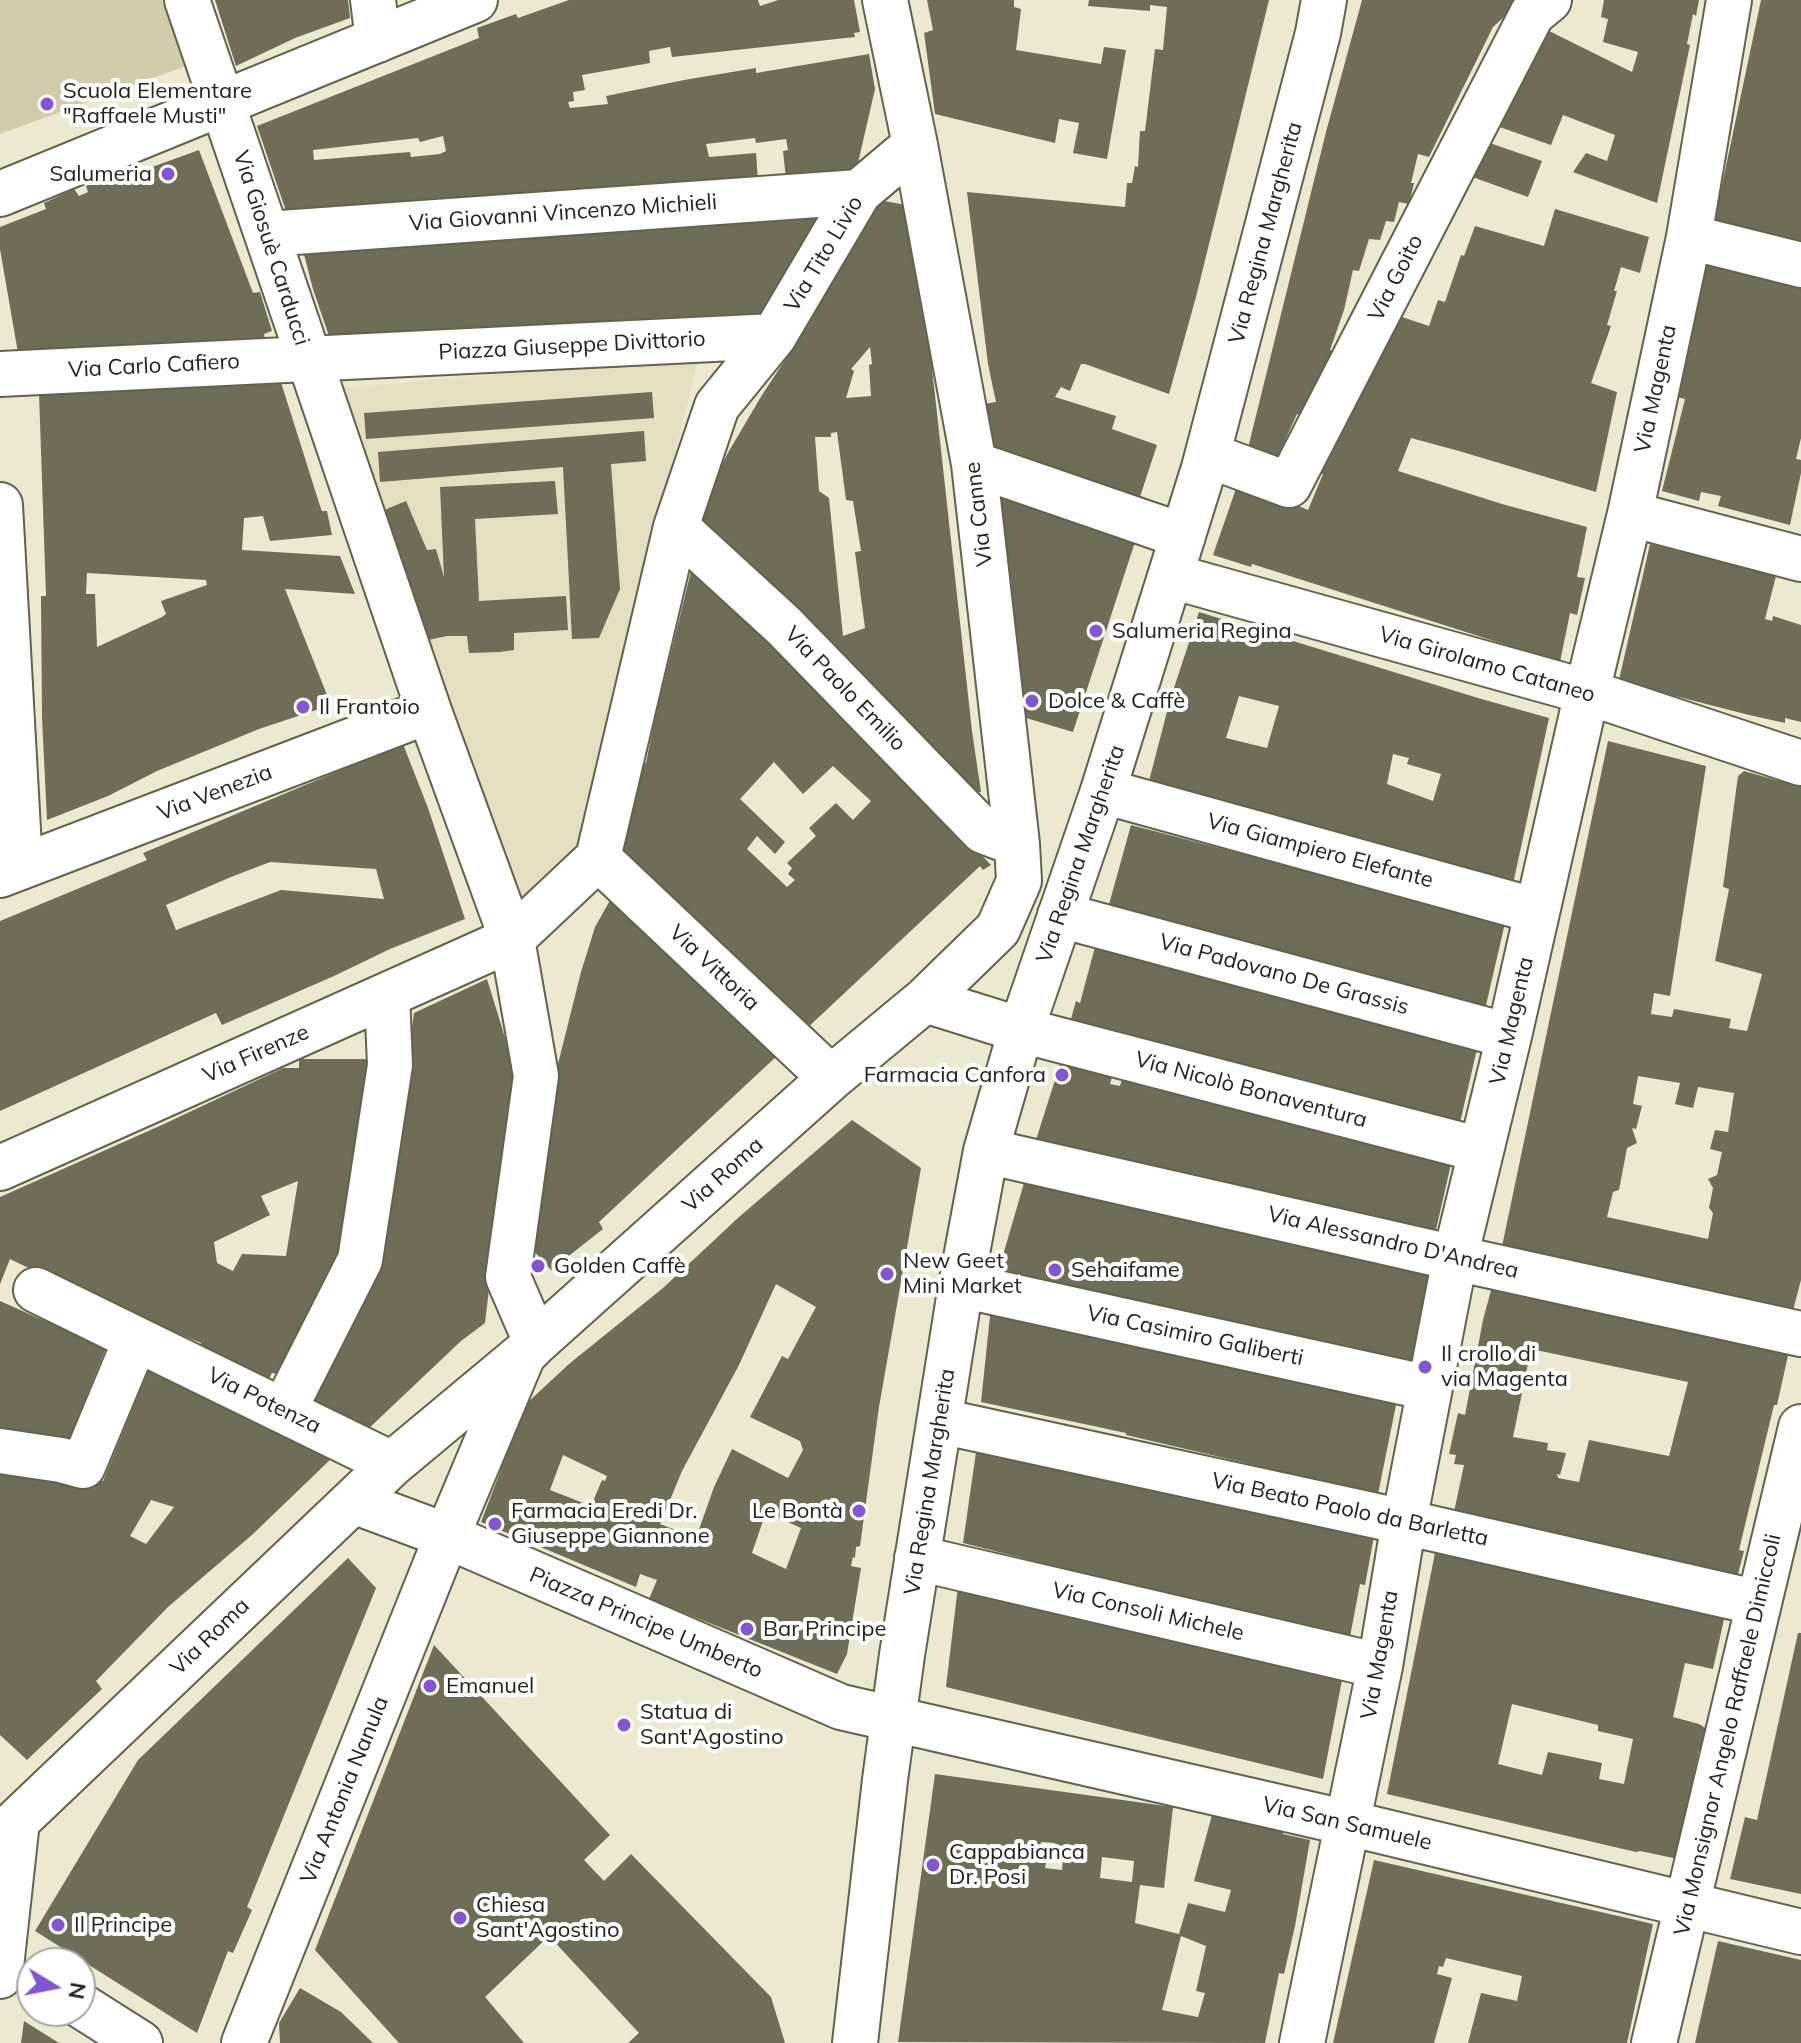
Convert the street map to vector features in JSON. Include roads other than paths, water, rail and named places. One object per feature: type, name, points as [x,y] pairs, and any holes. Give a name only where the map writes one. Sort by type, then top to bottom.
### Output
[{"type":"street","name":"Via Giosuè Carducci","points":[[187,0],[308,359]]},
{"type":"street","points":[[0,194],[223,104],[376,20],[475,0]]},
{"type":"street","name":"Via Canne","points":[[885,0],[974,464],[1019,881],[998,929],[925,1000]]},
{"type":"street","name":"Via Regina Margherita","points":[[855,2043],[893,1719],[961,1285],[986,1151],[1021,1030],[1103,791],[1208,455],[1324,0]]},
{"type":"street","name":"Via Goito","points":[[1208,455],[1289,485],[1532,14],[1549,0]]},
{"type":"street","name":"Via Magenta","points":[[1302,2043],[1380,1666],[1404,1522],[1455,1258],[1630,514],[1689,237],[1729,0]]},
{"type":"street","name":"Via Tito Livio","points":[[774,336],[859,192],[915,145]]},
{"type":"street","name":"Via Giovanni Vincenzo Michieli","points":[[267,234],[859,192]]},
{"type":"street","points":[[1689,237],[1801,265]]},
{"type":"street","points":[[512,939],[598,858],[676,527],[717,406],[774,336]]},
{"type":"street","name":"Piazza Giuseppe Divittorio","points":[[308,359],[774,336]]},
{"type":"street","points":[[308,359],[429,711],[512,939],[536,1076],[508,1277],[530,1348]]},
{"type":"street","name":"Via Carlo Cafiero","points":[[0,374],[308,359]]},
{"type":"street","name":"Via Girolamo Cataneo","points":[[974,464],[1177,556],[1801,763]]},
{"type":"street","points":[[0,505],[10,870]]},
{"type":"street","points":[[1630,514],[1801,559]]},
{"type":"street","name":"Via Paolo Emilio","points":[[676,527],[784,626],[983,831],[1017,844]]},
{"type":"street","name":"Via Venezia","points":[[10,870],[429,711]]},
{"type":"street","name":"Via Giampiero Elefante","points":[[1103,791],[1537,911]]},
{"type":"street","name":"Via Vittoria","points":[[598,858],[831,1078]]},
{"type":"street","name":"Via Padovano De Grassis","points":[[1060,915],[1509,1036]]},
{"type":"street","name":"Via Firenze","points":[[0,1168],[512,939]]},
{"type":"street","points":[[284,1410],[360,1260],[390,1065],[387,995]]},
{"type":"street","name":"Via Nicolò Bonaventura","points":[[925,1000],[1021,1030],[1481,1150]]},
{"type":"street","name":"Via Roma","points":[[11,1969],[8,1810],[392,1464],[530,1348],[831,1078],[925,1000]]},
{"type":"street","name":"Via Alessandro D'Andrea","points":[[986,1151],[1801,1334]]},
{"type":"street","name":"Via Casimiro Galiberti","points":[[961,1285],[1429,1388]]},
{"type":"street","name":"Via Potenza","points":[[36,1290],[392,1464]]},
{"type":"street","points":[[0,1451],[83,1466],[136,1339]]},
{"type":"street","name":"Via Roma","points":[[447,1536],[530,1348]]},
{"type":"street","name":"Via Beato Paolo da Barletta","points":[[940,1421],[1759,1603]]},
{"type":"street","name":"Via Monsignor Angelo Raffaele Dimiccoli","points":[[1654,2043],[1801,1427]]},
{"type":"street","name":"Piazza Principe Umberto","points":[[353,1501],[447,1536],[841,1707],[893,1719]]},
{"type":"street","name":"Via Antonia Nanula","points":[[244,2043],[447,1536]]},
{"type":"street","name":"Via Consoli Michele","points":[[917,1558],[1380,1666]]},
{"type":"street","name":"Via San Samuele","points":[[893,1719],[1348,1823],[1801,1932]]},
{"type":"street","points":[[96,2015],[140,2043]]},
{"type":"place","name":"Scuola Elementare \"Raffaele Musti\"","points":[[47,104]]},
{"type":"place","name":"Salumeria","points":[[168,174]]},
{"type":"place","name":"Salumeria Regina","points":[[1096,631]]},
{"type":"place","name":"Dolce & Caffè","points":[[1032,701]]},
{"type":"place","name":"Il Frantoio","points":[[303,707]]},
{"type":"place","name":"Farmacia Canfora","points":[[1062,1075]]},
{"type":"place","name":"Golden Caffè","points":[[538,1266]]},
{"type":"place","name":"Sehaifame","points":[[1055,1270]]},
{"type":"place","name":"New Geet Mini Market","points":[[887,1274]]},
{"type":"place","name":"Il crollo di via Magenta","points":[[1425,1367]]},
{"type":"place","name":"Le Bontà","points":[[859,1511]]},
{"type":"place","name":"Farmacia Eredi Dr. Giuseppe Giannone","points":[[495,1524]]},
{"type":"place","name":"Bar Principe","points":[[747,1629]]},
{"type":"place","name":"Emanuel","points":[[430,1686]]},
{"type":"place","name":"Statua di Sant'Agostino","points":[[624,1725]]},
{"type":"place","name":"Cappabianca Dr. Posi","points":[[933,1865]]},
{"type":"place","name":"Chiesa Sant'Agostino","points":[[460,1918]]},
{"type":"place","name":"Il Principe","points":[[58,1925]]}]
